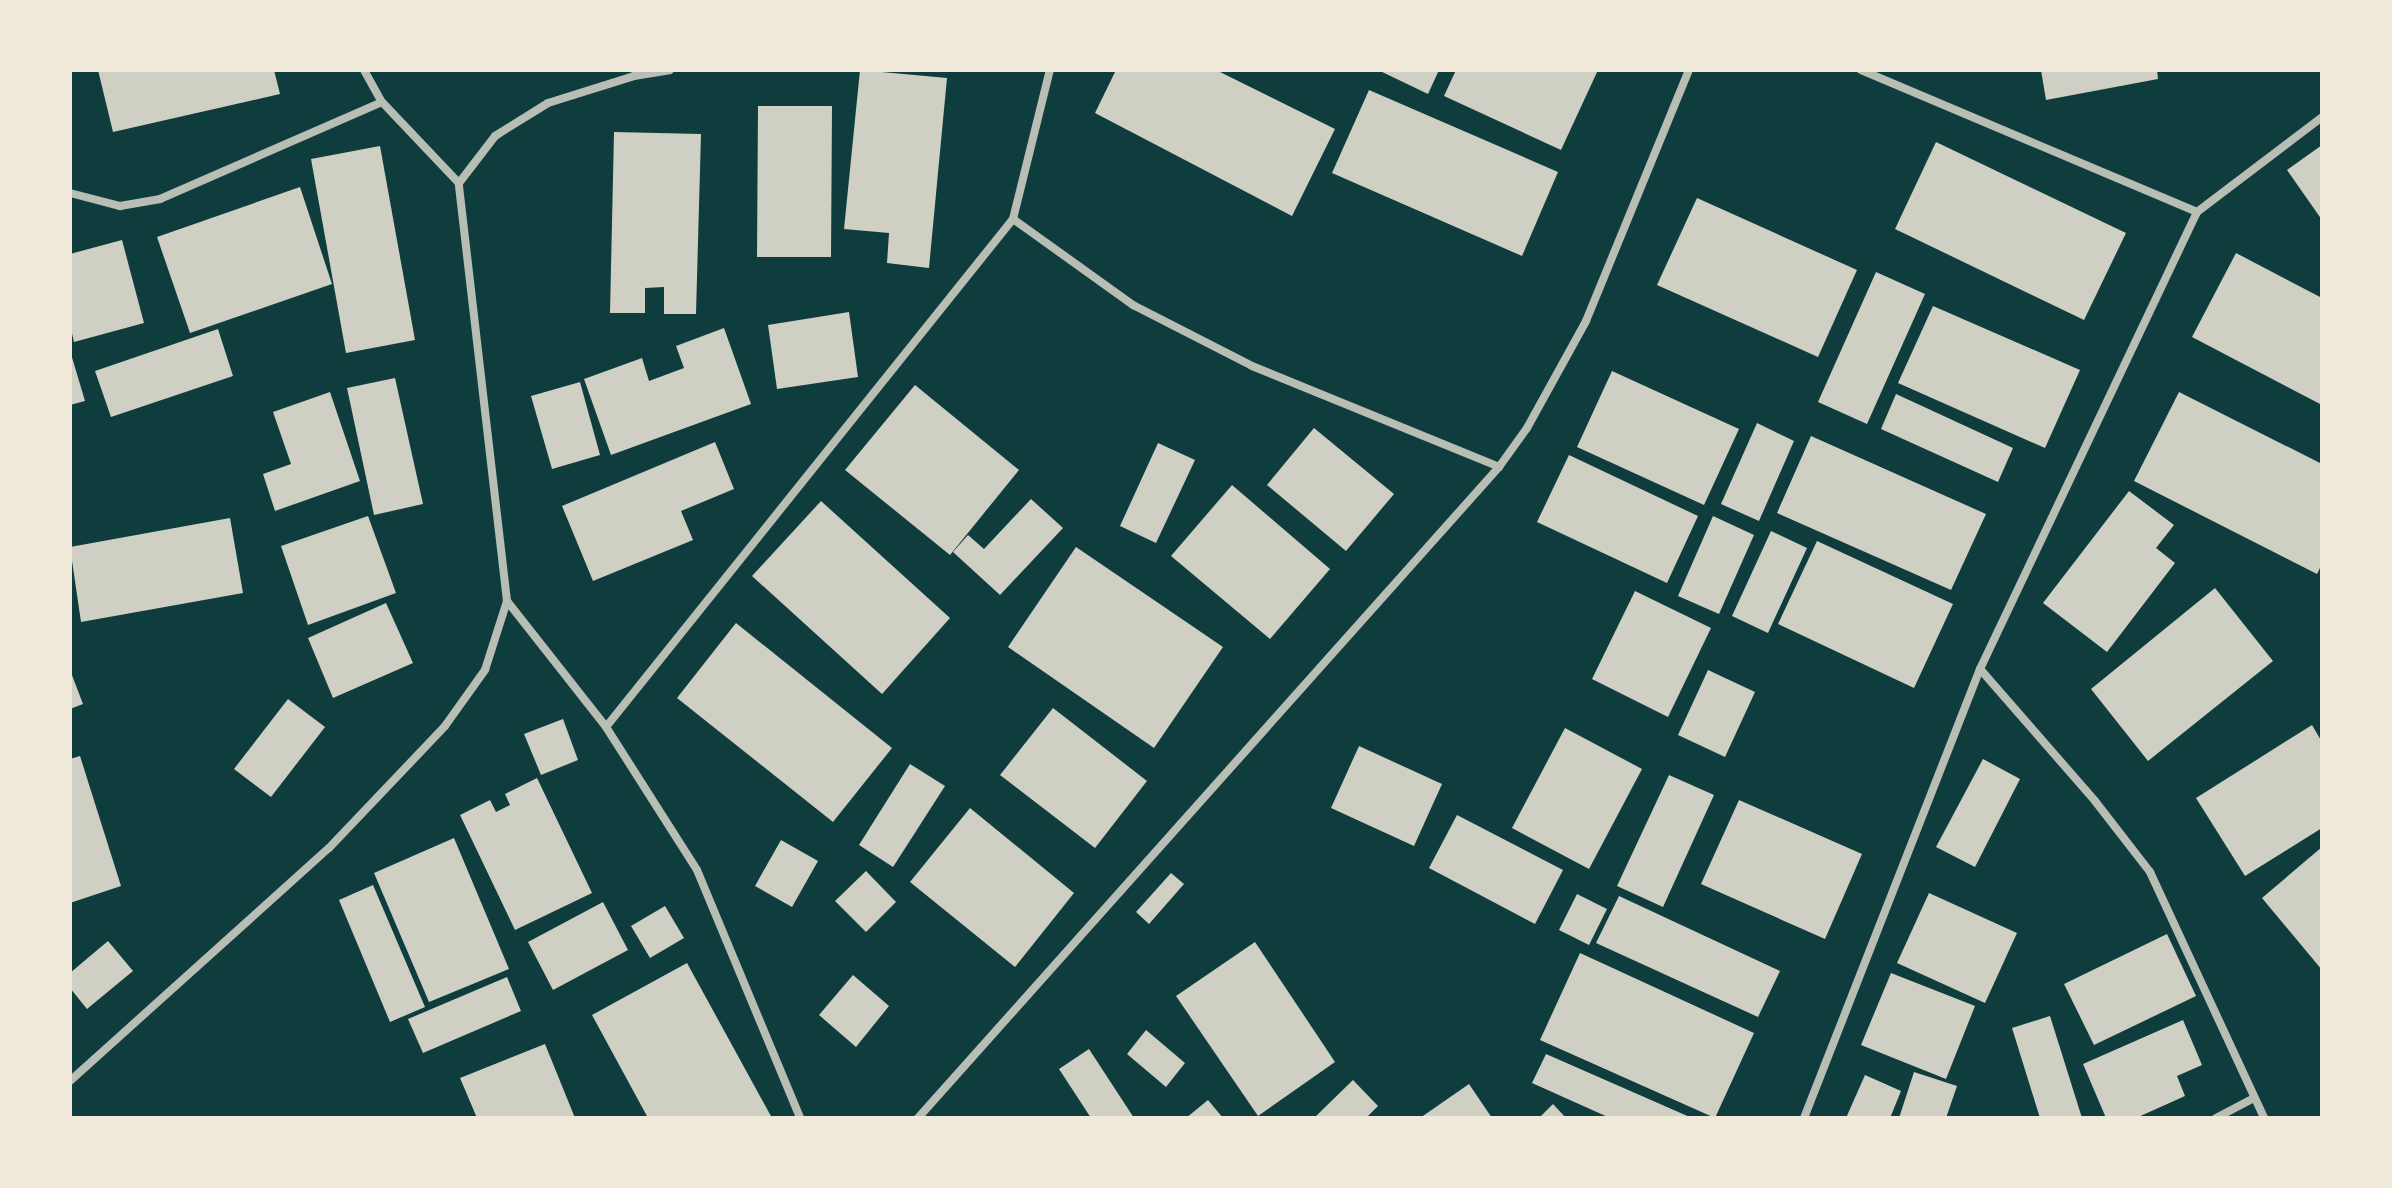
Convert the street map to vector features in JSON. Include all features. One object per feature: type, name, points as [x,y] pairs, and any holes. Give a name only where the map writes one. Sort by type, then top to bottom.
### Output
[{"type":"street","points":[[70,1081],[329,848],[445,726],[485,670],[507,601],[459,183],[382,102],[364,70]]},
{"type":"street","points":[[459,183],[495,136],[548,103],[634,76],[670,70]]},
{"type":"street","points":[[606,727],[1013,219],[1050,70]]},
{"type":"street","points":[[918,1118],[1499,467],[1527,428],[1586,321],[1689,70]]},
{"type":"street","points":[[1861,70],[2197,212]]},
{"type":"street","points":[[70,193],[120,206],[160,199],[382,102]]},
{"type":"street","points":[[1804,1118],[1980,669],[2197,212],[2322,117]]},
{"type":"street","points":[[1013,219],[1133,305],[1252,366],[1499,467]]},
{"type":"street","points":[[507,601],[606,727],[697,870],[800,1118]]},
{"type":"street","points":[[1980,669],[2095,801],[2150,872],[2264,1118]]},
{"type":"street","points":[[2216,1118],[2254,1098]]},
{"type":"building","points":[[98,70],[274,70],[280,94],[113,132]]},
{"type":"building","points":[[860,70],[947,78],[929,268],[887,263],[889,233],[844,229]]},
{"type":"building","points":[[1116,70],[1216,70],[1335,129],[1292,216],[1095,113]]},
{"type":"building","points":[[1378,70],[1439,70],[1428,94]]},
{"type":"building","points":[[1456,70],[1598,70],[1561,150],[1444,96]]},
{"type":"building","points":[[2041,70],[2157,70],[2158,79],[2046,100]]},
{"type":"building","points":[[1369,90],[1558,172],[1522,256],[1332,173]]},
{"type":"building","points":[[758,106],[832,106],[831,257],[757,257]]},
{"type":"building","points":[[614,132],[701,134],[696,314],[664,314],[664,287],[645,288],[645,313],[610,313]]},
{"type":"building","points":[[1936,142],[2126,233],[2084,320],[1895,229]]},
{"type":"building","points":[[2322,145],[2322,220],[2287,170]]},
{"type":"building","points":[[380,146],[415,340],[346,353],[311,159]]},
{"type":"building","points":[[300,187],[332,284],[190,333],[157,237]]},
{"type":"building","points":[[1697,198],[1857,270],[1818,357],[1657,285]]},
{"type":"building","points":[[122,240],[144,323],[74,342],[70,325],[70,254]]},
{"type":"building","points":[[2236,253],[2322,298],[2322,405],[2192,337]]},
{"type":"building","points":[[1876,272],[1925,294],[1867,424],[1818,402]]},
{"type":"building","points":[[1933,306],[2080,370],[2045,448],[1898,383]]},
{"type":"building","points":[[849,312],[858,377],[777,389],[768,325]]},
{"type":"building","points":[[724,328],[751,404],[611,455],[584,379],[642,358],[649,381],[684,368],[676,346]]},
{"type":"building","points":[[218,329],[233,376],[111,417],[95,371]]},
{"type":"building","points":[[70,355],[85,401],[70,405]]},
{"type":"building","points":[[1612,371],[1739,429],[1704,505],[1577,447]]},
{"type":"building","points":[[395,378],[423,504],[374,515],[347,388]]},
{"type":"building","points":[[580,382],[600,455],[552,469],[531,396]]},
{"type":"building","points":[[915,385],[1019,470],[950,555],[845,470]]},
{"type":"building","points":[[330,392],[360,481],[275,511],[263,474],[291,464],[273,412]]},
{"type":"building","points":[[2179,392],[2322,464],[2322,564],[2317,574],[2134,481]]},
{"type":"building","points":[[1896,394],[2013,448],[1998,482],[1881,429]]},
{"type":"building","points":[[1757,423],[1794,441],[1759,521],[1721,504]]},
{"type":"building","points":[[1314,428],[1394,494],[1346,551],[1267,485]]},
{"type":"building","points":[[1811,436],[1986,514],[1951,590],[1777,513]]},
{"type":"building","points":[[715,442],[734,489],[681,511],[693,540],[593,581],[562,506]]},
{"type":"building","points":[[1158,443],[1195,460],[1156,543],[1120,526]]},
{"type":"building","points":[[1569,455],[1698,516],[1667,583],[1537,522]]},
{"type":"building","points":[[1232,485],[1330,569],[1270,639],[1171,556]]},
{"type":"building","points":[[2129,491],[2174,525],[2156,548],[2175,563],[2107,652],[2043,603]]},
{"type":"building","points":[[1031,499],[1063,528],[1000,595],[953,552],[968,535],[984,549]]},
{"type":"building","points":[[821,501],[950,618],[882,694],[752,576]]},
{"type":"building","points":[[368,516],[396,593],[308,625],[281,546]]},
{"type":"building","points":[[1713,516],[1754,535],[1719,614],[1678,596]]},
{"type":"building","points":[[230,518],[243,593],[81,622],[70,547]]},
{"type":"building","points":[[1771,531],[1807,548],[1768,633],[1732,616]]},
{"type":"building","points":[[1817,541],[1953,604],[1914,688],[1778,624]]},
{"type":"building","points":[[1076,547],[1223,647],[1154,748],[1008,647]]},
{"type":"building","points":[[2215,588],[2273,661],[2148,761],[2091,689]]},
{"type":"building","points":[[1635,591],[1711,628],[1668,717],[1592,679]]},
{"type":"building","points":[[386,603],[413,663],[333,698],[308,638]]},
{"type":"building","points":[[736,623],[892,748],[833,822],[677,698]]},
{"type":"building","points":[[70,670],[83,704],[70,709]]},
{"type":"building","points":[[1708,670],[1755,692],[1725,757],[1678,735]]},
{"type":"building","points":[[288,699],[325,727],[271,797],[234,769]]},
{"type":"building","points":[[1053,708],[1147,781],[1095,848],[1000,775]]},
{"type":"building","points":[[563,719],[578,760],[541,775],[524,734]]},
{"type":"building","points":[[2312,725],[2322,742],[2322,828],[2245,876],[2196,798]]},
{"type":"building","points":[[1565,728],[1642,769],[1589,869],[1512,828]]},
{"type":"building","points":[[1359,746],[1442,784],[1414,846],[1331,808]]},
{"type":"building","points":[[80,756],[121,886],[70,903],[70,759]]},
{"type":"building","points":[[1983,759],[2020,779],[1975,867],[1936,847]]},
{"type":"building","points":[[910,764],[945,786],[893,867],[859,845]]},
{"type":"building","points":[[1669,775],[1714,795],[1663,907],[1617,886]]},
{"type":"building","points":[[537,778],[592,893],[515,930],[460,815],[490,800],[496,812],[510,805],[505,794]]},
{"type":"building","points":[[1739,800],[1862,854],[1825,939],[1701,884]]},
{"type":"building","points":[[970,808],[1074,893],[1015,967],[910,882]]},
{"type":"building","points":[[1457,815],[1563,870],[1535,924],[1429,868]]},
{"type":"building","points":[[454,838],[509,969],[429,1002],[374,873]]},
{"type":"building","points":[[781,840],[818,861],[792,907],[755,886]]},
{"type":"building","points":[[2322,847],[2322,970],[2262,898]]},
{"type":"building","points":[[866,871],[896,902],[866,932],[835,901]]},
{"type":"building","points":[[1171,873],[1184,884],[1149,924],[1136,912]]},
{"type":"building","points":[[373,885],[425,1007],[390,1022],[339,900]]},
{"type":"building","points":[[1929,893],[2017,933],[1985,1003],[1897,963]]},
{"type":"building","points":[[1577,894],[1607,909],[1589,945],[1559,930]]},
{"type":"building","points":[[1619,896],[1780,971],[1758,1017],[1596,943]]},
{"type":"building","points":[[603,902],[628,950],[553,990],[528,942]]},
{"type":"building","points":[[665,906],[684,938],[650,958],[631,926]]},
{"type":"building","points":[[2167,934],[2196,996],[2094,1045],[2064,984]]},
{"type":"building","points":[[108,941],[133,971],[87,1009],[70,988],[70,973]]},
{"type":"building","points":[[1255,942],[1335,1062],[1258,1116],[1176,996]]},
{"type":"building","points":[[1580,953],[1754,1033],[1715,1118],[1540,1040]]},
{"type":"building","points":[[687,963],[772,1118],[648,1118],[592,1015]]},
{"type":"building","points":[[1891,973],[1975,1006],[1946,1079],[1861,1045]]},
{"type":"building","points":[[853,975],[889,1006],[856,1047],[819,1015]]},
{"type":"building","points":[[507,977],[521,1011],[423,1053],[408,1019]]},
{"type":"building","points":[[2050,1016],[2082,1118],[2040,1118],[2012,1028]]},
{"type":"building","points":[[2183,1020],[2202,1065],[2177,1076],[2185,1096],[2136,1118],[2106,1118],[2083,1064]]},
{"type":"building","points":[[1146,1030],[1185,1063],[1166,1087],[1127,1054]]},
{"type":"building","points":[[545,1044],[575,1118],[477,1118],[460,1078]]},
{"type":"building","points":[[1089,1049],[1134,1118],[1091,1118],[1059,1069]]},
{"type":"building","points":[[1546,1054],[1692,1118],[1610,1118],[1532,1083]]},
{"type":"building","points":[[1914,1072],[1957,1086],[1946,1118],[1899,1118]]},
{"type":"building","points":[[1865,1075],[1901,1091],[1890,1118],[1846,1118]]},
{"type":"building","points":[[1353,1080],[1378,1106],[1366,1118],[1314,1118]]},
{"type":"building","points":[[1469,1084],[1492,1118],[1420,1118]]},
{"type":"building","points":[[1208,1100],[1223,1118],[1186,1118]]},
{"type":"building","points":[[1553,1104],[1566,1118],[1539,1118]]}]
